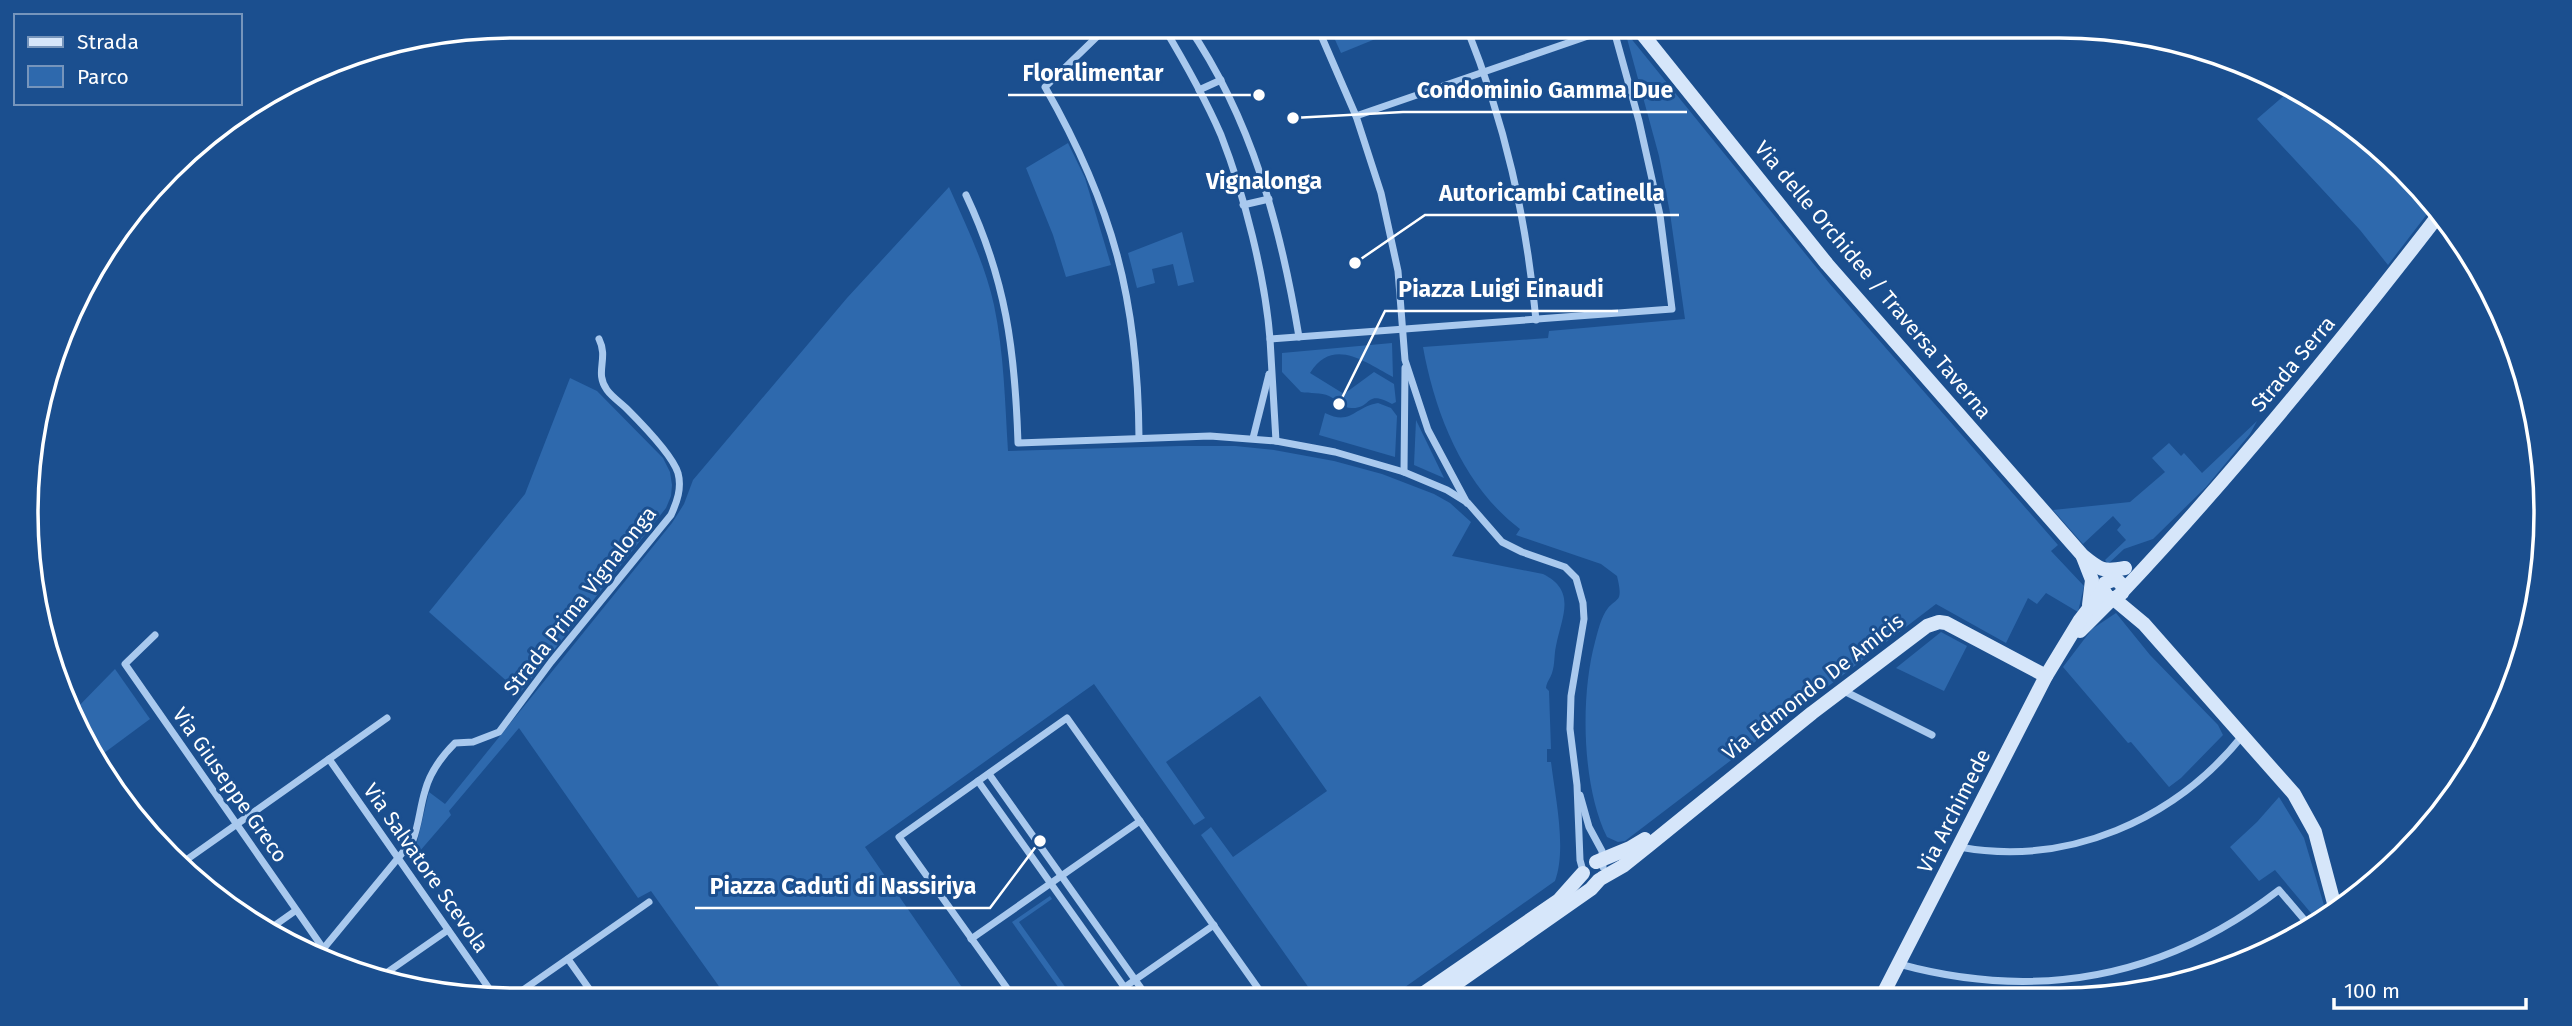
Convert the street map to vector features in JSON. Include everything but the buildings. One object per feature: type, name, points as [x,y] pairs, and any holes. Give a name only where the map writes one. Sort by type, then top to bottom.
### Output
[{"type":"main road","name":"Via delle Orchidee / Traversa Taverna","points":[[1646,38],[1827,264],[2294,794],[2315,832],[2333,900]]},
{"type":"main road","name":"Strada Serra","points":[[2171,538],[2200,509],[2367,309],[2433,222]]},
{"type":"main road","points":[[2113,590],[2125,568],[2171,538]]},
{"type":"main road","points":[[2064,646],[2113,590],[2171,538]]},
{"type":"main road","points":[[2088,607],[2092,587],[2113,590]]},
{"type":"main road","name":"Via Archimede","points":[[1886,988],[2046,676],[2088,607],[2113,590]]},
{"type":"main road","name":"Via Edmondo De Amicis","points":[[1688,812],[1841,690],[1923,629],[1940,622],[2046,676]]},
{"type":"main road","points":[[1450,988],[1591,889],[1601,869],[1618,853],[1688,812]]},
{"type":"main road","points":[[1431,988],[1559,900],[1586,864],[1601,869],[1631,859],[1688,812]]},
{"type":"street","points":[[1096,38],[1045,87],[1088,168],[1111,230],[1125,281],[1134,332],[1139,385],[1139,438]]},
{"type":"street","points":[[1170,38],[1221,136],[1243,205],[1262,285],[1270,339],[1276,441]]},
{"type":"street","points":[[1195,38],[1221,80],[1240,120],[1269,199],[1291,290],[1299,337]]},
{"type":"street","points":[[1323,38],[1356,116],[1373,167],[1398,271],[1405,360],[1404,472]]},
{"type":"street","points":[[1471,38],[1504,132],[1519,194],[1530,257],[1536,320]]},
{"type":"street","points":[[1356,116],[1582,38]]},
{"type":"street","points":[[1270,339],[1672,309],[1660,215],[1617,38]]},
{"type":"street","points":[[1199,90],[1221,80]]},
{"type":"street","points":[[966,195],[995,266],[1007,316],[1015,366],[1018,443],[1210,436],[1276,441],[1335,452],[1404,472],[1430,482],[1468,503]]},
{"type":"street","points":[[1243,205],[1269,199]]},
{"type":"street","name":"Strada Prima Vignalonga","points":[[324,948],[413,840],[425,789],[441,757],[455,743],[473,743],[499,732],[551,662],[671,515],[680,486],[677,471],[649,433],[606,390],[600,372],[605,351],[599,339]]},
{"type":"street","points":[[1405,360],[1428,430],[1468,503],[1502,542],[1565,567],[1576,578],[1582,593],[1584,619],[1574,671],[1570,718],[1582,868]]},
{"type":"street","points":[[1252,438],[1271,366]]},
{"type":"street","name":"Via Giuseppe Greco","points":[[155,635],[125,664],[317,945]]},
{"type":"street","points":[[1841,690],[1932,735]]},
{"type":"street","points":[[189,858],[387,718]]},
{"type":"street","points":[[1007,988],[899,837],[1067,718],[1258,988]]},
{"type":"street","points":[[1959,847],[2023,851],[2077,844],[2104,836],[2129,826],[2176,799],[2218,764],[2242,735]]},
{"type":"street","name":"Via Salvatore Scevola","points":[[329,759],[488,986]]},
{"type":"street","points":[[989,774],[1141,988]]},
{"type":"street","points":[[978,781],[1125,987],[1214,925]]},
{"type":"street","points":[[1577,785],[1589,827],[1596,839],[1601,869]]},
{"type":"street","points":[[971,939],[1140,821]]},
{"type":"street","points":[[1596,839],[1618,853]]},
{"type":"street","points":[[1899,964],[1978,980],[2032,982],[2086,978],[2138,965],[2188,947],[2236,921],[2279,890],[2304,919]]},
{"type":"street","points":[[526,988],[649,902]]},
{"type":"street","points":[[276,924],[295,911]]},
{"type":"street","points":[[389,971],[448,930]]},
{"type":"street","points":[[568,958],[589,988]]},
{"type":"green space","points":[[1334,38],[1378,38],[1341,53]]},
{"type":"green space","points":[[1627,38],[1631,38],[1829,283],[2058,545],[2051,551],[2084,586],[2078,612],[2046,593],[2037,604],[2028,598],[2006,643],[1936,604],[1625,841],[1618,842],[1607,837],[1599,817],[1592,793],[1586,741],[1590,664],[1603,616],[1619,597],[1617,576],[1601,564],[1516,535],[1520,529],[1500,512],[1483,492],[1455,447],[1435,398],[1423,347],[1548,338],[1549,331],[1685,319],[1659,156]]},
{"type":"green space","points":[[2284,95],[2323,118],[2372,156],[2416,200],[2427,214],[2388,265],[2360,230],[2257,119]]},
{"type":"green space","points":[[1068,143],[1085,178],[1111,265],[1066,277],[1053,235],[1026,168]]},
{"type":"green space","points":[[949,187],[980,260],[994,305],[1002,359],[1008,451],[1235,446],[1334,461],[1382,474],[1450,503],[1471,522],[1452,556],[1543,574],[1554,581],[1564,596],[1553,670],[1546,688],[1549,691],[1551,749],[1547,749],[1547,762],[1551,762],[1560,838],[1555,881],[1404,988],[1309,988],[1201,835],[1211,827],[1233,857],[1327,791],[1260,696],[1166,762],[1205,818],[1194,825],[1094,684],[865,847],[962,988],[720,988],[651,891],[638,898],[519,728],[449,811],[451,815],[413,859],[429,792],[445,804],[672,523],[684,504],[693,480],[847,298]]},
{"type":"green space","points":[[1182,232],[1194,282],[1178,286],[1173,264],[1152,269],[1155,283],[1137,288],[1128,253]]},
{"type":"green space","points":[[1392,343],[1393,377],[1361,360],[1339,354],[1319,362],[1310,373],[1344,394],[1374,372],[1394,384],[1396,402],[1392,404],[1377,398],[1359,407],[1346,407],[1326,395],[1301,392],[1282,372],[1282,353]]},
{"type":"green space","points":[[570,378],[597,391],[663,458],[670,472],[671,496],[666,508],[520,693],[429,612],[525,494]]},
{"type":"green space","points":[[1378,403],[1391,408],[1397,416],[1395,457],[1319,435],[1325,413],[1347,417]]},
{"type":"green space","points":[[1416,420],[1444,478],[1414,465]]},
{"type":"green space","points":[[2257,421],[2250,434],[2206,487],[2153,539],[2124,549],[2108,564],[2105,560],[2126,540],[2117,530],[2121,525],[2113,516],[2083,544],[2053,510],[2130,502],[2165,472],[2152,458],[2169,443],[2181,456],[2184,453],[2202,473]]},
{"type":"green space","points":[[2116,613],[2150,655],[2218,725],[2223,735],[2169,787],[2063,667],[2092,629]]},
{"type":"green space","points":[[1941,632],[1967,646],[1944,691],[1896,668]]},
{"type":"green space","points":[[115,669],[150,719],[104,753],[79,705]]},
{"type":"green space","points":[[2279,797],[2304,838],[2324,907],[2312,914],[2275,870],[2259,881],[2230,847]]},
{"type":"green space","points":[[1050,896],[1052,899],[1019,922],[1066,988],[1059,988],[1012,922]]},
{"type":"place","name":"Floralimentar","points":[[1259,95]]},
{"type":"place","name":"Condominio Gamma Due","points":[[1293,118]]},
{"type":"place","name":"Autoricambi Catinella","points":[[1355,263]]},
{"type":"place","name":"Piazza Luigi Einaudi","points":[[1339,404]]},
{"type":"place","name":"Piazza Caduti di Nassiriya","points":[[1040,841]]},
{"type":"district","name":"Vignalonga","points":[[1264,181]]}]
